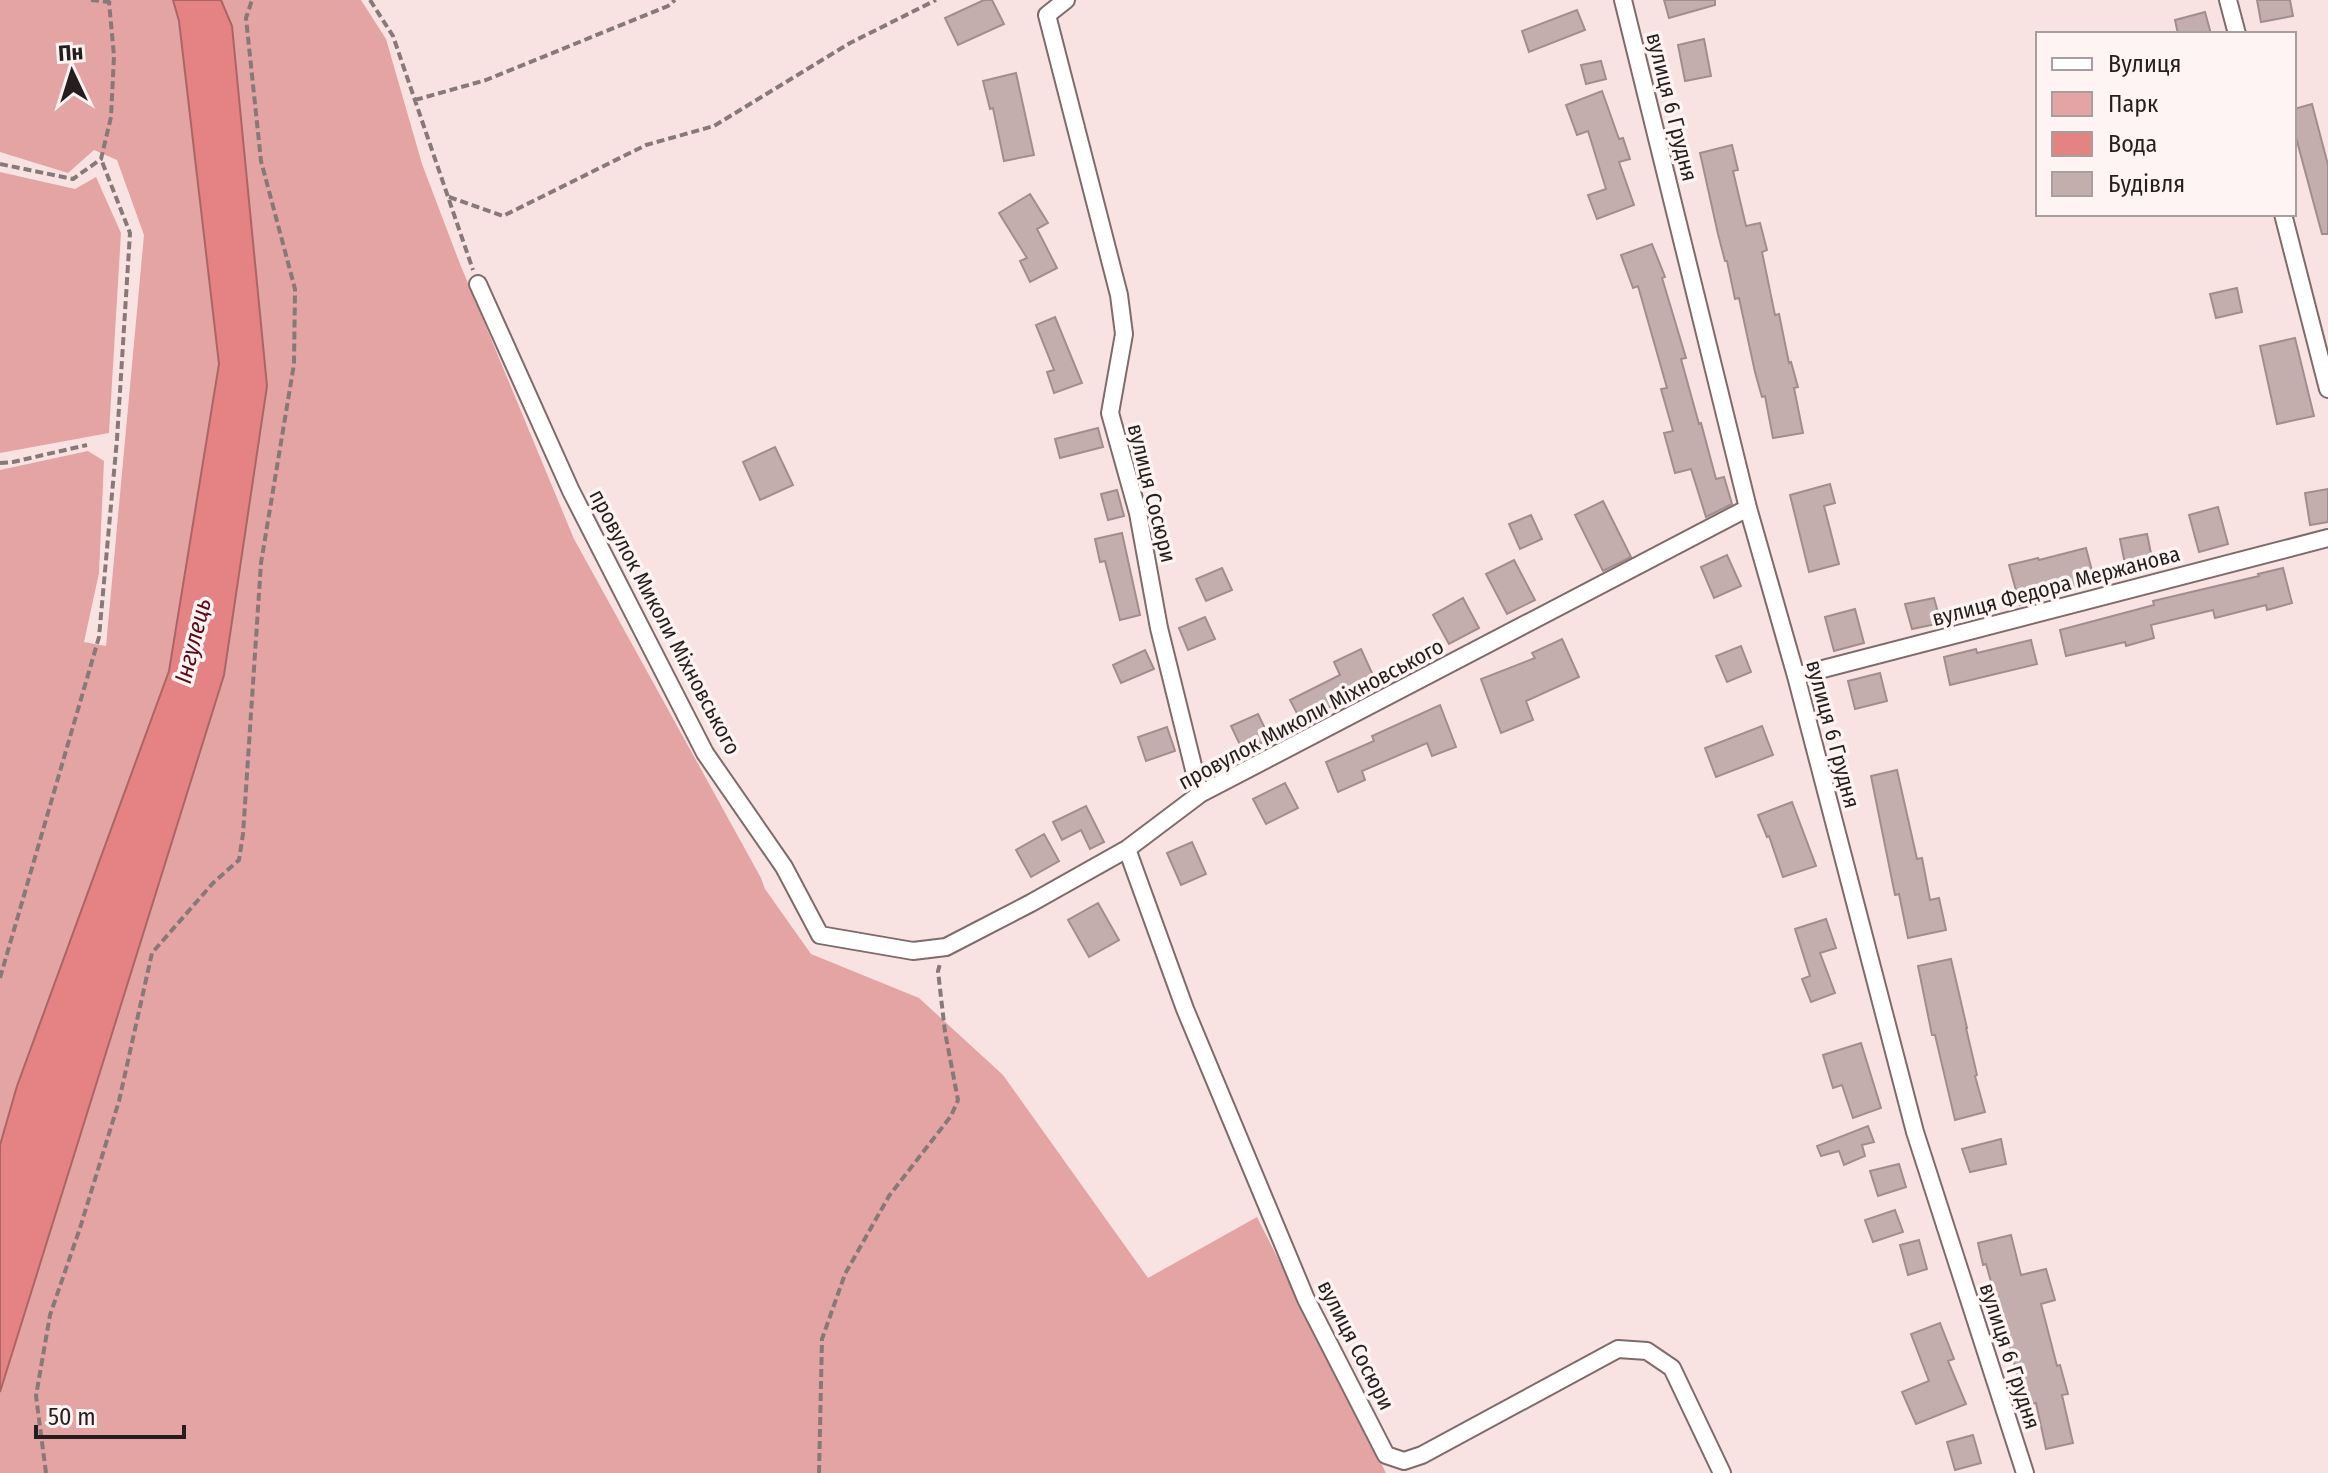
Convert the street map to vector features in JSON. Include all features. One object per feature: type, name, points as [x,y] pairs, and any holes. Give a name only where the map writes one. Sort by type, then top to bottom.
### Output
[{"type":"street","name":"вулиця Сосюри","points":[[1066,0],[1047,15],[1119,295],[1124,334],[1110,413],[1138,513],[1159,628],[1200,794]]},
{"type":"street","name":"вулиця 6 Грудня","points":[[1623,0],[1748,508],[1796,676],[1915,1132],[2025,1473]]},
{"type":"street","points":[[2228,0],[2236,32]]},
{"type":"street","points":[[2284,216],[2328,389]]},
{"type":"street","name":"провулок Миколи Міхновського","points":[[478,284],[571,491],[705,753],[784,867],[820,935],[913,951],[946,947],[1127,849],[1200,794],[1748,508]]},
{"type":"street","name":"вулиця Федора Мержанова","points":[[1796,676],[2328,538]]},
{"type":"street","name":"вулиця Сосюри","points":[[1127,849],[1185,1009],[1306,1299],[1386,1455],[1404,1461],[1422,1455],[1618,1349],[1647,1351],[1672,1368],[1722,1473]]},
{"type":"path","points":[[0,978],[99,637],[117,439],[130,233],[101,159],[112,101],[114,56],[110,1],[91,0]]},
{"type":"path","points":[[46,1473],[36,1396],[50,1315],[119,1101],[152,953],[213,883],[239,860],[243,834],[261,563],[294,364],[295,289],[261,161],[246,18],[252,0]]},
{"type":"path","points":[[370,0],[393,36],[478,284]]},
{"type":"path","points":[[415,100],[486,80],[668,6],[675,0]]},
{"type":"path","points":[[449,197],[503,216],[646,145],[714,126],[850,43],[936,0]]},
{"type":"path","points":[[0,164],[73,179],[101,159]]},
{"type":"path","points":[[0,463],[87,445]]},
{"type":"path","points":[[819,1473],[822,1339],[845,1274],[889,1196],[951,1116],[958,1100],[945,1032],[938,971],[946,947]]},
{"type":"green space","points":[[0,0],[173,0],[179,21],[219,364],[169,671],[17,1086],[0,1145],[0,470],[88,451],[104,461],[99,573],[84,642],[106,646],[144,235],[117,160],[94,150],[68,173],[0,152]]},
{"type":"green space","points":[[221,0],[361,0],[386,39],[422,164],[574,539],[765,889],[811,954],[919,998],[1003,1075],[1148,1278],[1257,1217],[1386,1473],[0,1473],[0,1392],[224,675],[267,386],[232,26]]},
{"type":"green space","points":[[0,172],[75,189],[96,177],[121,233],[109,433],[0,453]]},
{"type":"water","name":"Інгулець","points":[[173,0],[221,0],[232,26],[267,386],[224,675],[0,1392],[0,1145],[17,1086],[169,671],[219,364],[179,21]]},
{"type":"building","points":[[984,0],[992,0],[1004,24],[958,45],[945,18]]},
{"type":"building","points":[[1664,0],[1715,0],[1715,5],[1669,18]]},
{"type":"building","points":[[2257,0],[2290,0],[2293,16],[2261,22]]},
{"type":"building","points":[[1577,10],[1585,30],[1529,52],[1522,31]]},
{"type":"building","points":[[2205,12],[2210,32],[2178,32],[2175,20]]},
{"type":"building","points":[[1704,39],[1711,76],[1685,81],[1678,45]]},
{"type":"building","points":[[1601,61],[1606,79],[1586,84],[1581,65]]},
{"type":"building","points":[[1016,73],[1034,155],[1004,161],[993,108],[990,109],[983,81]]},
{"type":"building","points":[[1602,91],[1619,139],[1623,138],[1630,159],[1619,162],[1634,205],[1597,219],[1588,195],[1606,189],[1588,131],[1577,135],[1566,105]]},
{"type":"building","points":[[2312,104],[2328,165],[2328,234],[2322,234],[2296,137],[2296,108]]},
{"type":"building","points":[[1732,145],[1738,170],[1733,171],[1746,226],[1760,223],[1767,250],[1762,252],[1775,315],[1779,314],[1789,363],[1798,387],[1794,388],[1803,433],[1773,438],[1739,298],[1735,299],[1718,234],[1700,153]]},
{"type":"building","points":[[1030,194],[1048,223],[1037,229],[1057,268],[1030,282],[1020,261],[1027,258],[999,213]]},
{"type":"building","points":[[1652,244],[1665,277],[1662,278],[1686,358],[1681,359],[1699,424],[1716,479],[1724,477],[1732,504],[1706,517],[1691,469],[1675,473],[1664,433],[1673,431],[1661,389],[1667,388],[1638,286],[1633,288],[1621,255]]},
{"type":"building","points":[[2237,288],[2242,312],[2216,318],[2210,294]]},
{"type":"building","points":[[1055,317],[1082,383],[1054,393],[1047,372],[1054,370],[1036,325]]},
{"type":"building","points":[[2295,338],[2314,416],[2277,424],[2260,346]]},
{"type":"building","points":[[1098,428],[1103,447],[1060,458],[1055,439]]},
{"type":"building","points":[[775,447],[793,485],[760,500],[743,462]]},
{"type":"building","points":[[1830,484],[1835,503],[1824,506],[1839,564],[1809,572],[1790,495]]},
{"type":"building","points":[[2328,489],[2328,522],[2310,525],[2305,493]]},
{"type":"building","points":[[1117,490],[1124,516],[1108,520],[1101,494]]},
{"type":"building","points":[[1603,501],[1631,557],[1603,571],[1575,515]]},
{"type":"building","points":[[2218,507],[2228,544],[2199,552],[2189,515]]},
{"type":"building","points":[[1531,515],[1542,539],[1520,549],[1509,524]]},
{"type":"building","points":[[1122,533],[1140,615],[1120,620],[1105,561],[1100,562],[1095,539]]},
{"type":"building","points":[[2147,534],[2154,568],[2127,574],[2120,539]]},
{"type":"building","points":[[2086,548],[2095,582],[2020,605],[2009,565]]},
{"type":"building","points":[[1727,555],[1741,586],[1714,598],[1701,567]]},
{"type":"building","points":[[1514,560],[1535,600],[1507,614],[1486,574]]},
{"type":"building","points":[[1222,568],[1232,590],[1206,601],[1196,579]]},
{"type":"building","points":[[2283,568],[2292,603],[2267,610],[2266,605],[2215,618],[2213,610],[2151,625],[2154,638],[2066,656],[2060,630],[2154,605],[2153,601]]},
{"type":"building","points":[[1463,598],[1479,628],[1449,644],[1433,615]]},
{"type":"building","points":[[1934,598],[1941,623],[1912,629],[1905,604]]},
{"type":"building","points":[[1855,609],[1864,643],[1834,651],[1825,617]]},
{"type":"building","points":[[1205,617],[1215,639],[1188,650],[1179,628]]},
{"type":"building","points":[[1562,639],[1579,677],[1526,701],[1533,720],[1501,733],[1481,679],[1535,658],[1532,653]]},
{"type":"building","points":[[2031,640],[2037,664],[1950,685],[1944,657],[1976,649],[1977,653]]},
{"type":"building","points":[[1741,646],[1751,672],[1727,682],[1716,656]]},
{"type":"building","points":[[1361,649],[1377,684],[1301,721],[1290,700],[1340,675],[1334,662]]},
{"type":"building","points":[[1145,650],[1154,669],[1121,683],[1113,665]]},
{"type":"building","points":[[1880,673],[1887,701],[1855,709],[1848,681]]},
{"type":"building","points":[[1440,705],[1456,747],[1432,756],[1427,743],[1362,771],[1365,780],[1338,792],[1326,762],[1374,741],[1372,736]]},
{"type":"building","points":[[1258,714],[1270,739],[1243,751],[1231,726]]},
{"type":"building","points":[[1762,726],[1773,755],[1716,777],[1705,748]]},
{"type":"building","points":[[1167,727],[1175,751],[1146,761],[1138,737]]},
{"type":"building","points":[[1897,770],[1917,859],[1922,858],[1930,900],[1939,898],[1946,930],[1908,938],[1899,894],[1895,895],[1871,776]]},
{"type":"building","points":[[1285,783],[1298,808],[1266,824],[1253,799]]},
{"type":"building","points":[[1792,802],[1816,866],[1783,877],[1758,815]]},
{"type":"building","points":[[1086,806],[1104,842],[1090,849],[1081,830],[1062,840],[1053,822]]},
{"type":"building","points":[[1044,834],[1059,861],[1031,877],[1016,850]]},
{"type":"building","points":[[1192,842],[1206,874],[1181,885],[1167,853]]},
{"type":"building","points":[[1098,903],[1119,940],[1089,957],[1068,920]]},
{"type":"building","points":[[1826,919],[1836,948],[1820,953],[1835,993],[1811,1002],[1802,979],[1810,976],[1795,929]]},
{"type":"building","points":[[1951,959],[1985,1112],[1955,1120],[1935,1035],[1932,1035],[1918,966]]},
{"type":"building","points":[[1861,1043],[1881,1108],[1853,1118],[1842,1085],[1833,1088],[1823,1055]]},
{"type":"building","points":[[1868,1126],[1874,1142],[1862,1145],[1865,1156],[1844,1165],[1839,1151],[1821,1156],[1817,1146]]},
{"type":"building","points":[[2001,1139],[2006,1164],[1970,1172],[1962,1149]]},
{"type":"building","points":[[1899,1164],[1906,1187],[1878,1196],[1870,1171]]},
{"type":"building","points":[[1895,1210],[1903,1232],[1873,1242],[1865,1220]]},
{"type":"building","points":[[2011,1235],[2021,1275],[2046,1269],[2055,1300],[2041,1304],[2057,1366],[2060,1365],[2068,1394],[2062,1395],[2073,1443],[2046,1449],[2036,1403],[2026,1405],[1986,1264],[1983,1265],[1978,1243]]},
{"type":"building","points":[[1919,1240],[1927,1269],[1908,1275],[1900,1245]]},
{"type":"building","points":[[1940,1323],[1954,1359],[1948,1361],[1966,1404],[1916,1424],[1902,1392],[1929,1381],[1911,1334]]},
{"type":"building","points":[[1973,1435],[1981,1463],[1955,1470],[1947,1442]]}]
